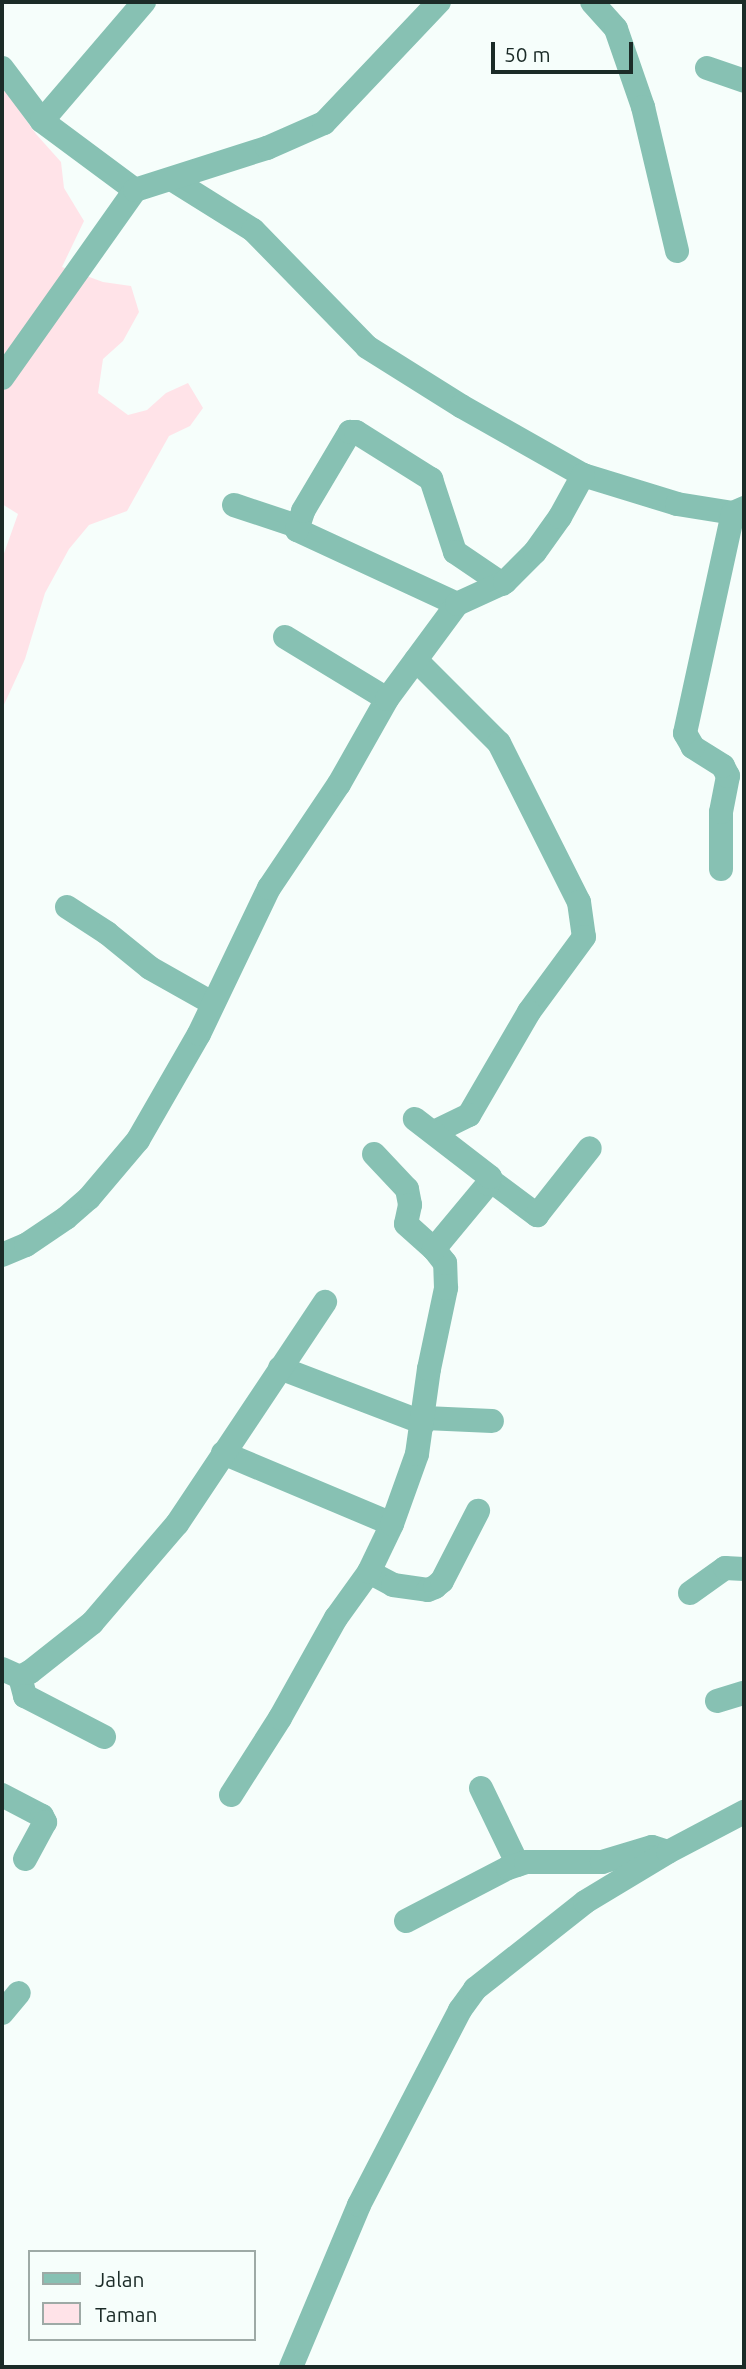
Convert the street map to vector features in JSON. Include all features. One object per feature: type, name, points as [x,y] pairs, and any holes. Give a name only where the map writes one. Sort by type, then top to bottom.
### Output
[{"type":"street","points":[[42,121],[144,2]]},
{"type":"street","points":[[2,378],[135,190],[173,180],[281,143],[324,123],[439,2]]},
{"type":"street","points":[[592,2],[616,29],[643,107],[677,251]]},
{"type":"street","points":[[2,68],[42,121],[135,190]]},
{"type":"street","points":[[707,68],[744,81]]},
{"type":"street","points":[[173,180],[253,230],[382,358],[583,475],[677,504],[739,511],[685,733],[694,747],[723,766],[728,776],[721,812],[721,869]]},
{"type":"street","points":[[457,604],[298,530],[346,436],[353,431],[430,479],[455,552],[502,584]]},
{"type":"street","points":[[2,1255],[26,1245],[66,1218],[89,1198],[127,1154],[152,1119],[269,888],[345,774],[387,699],[457,604],[502,584],[546,540],[583,475]]},
{"type":"street","points":[[234,505],[298,526]]},
{"type":"street","points":[[285,637],[387,699]]},
{"type":"street","points":[[416,660],[499,743],[579,902],[584,937],[530,1012],[469,1115],[425,1126],[537,1215],[590,1148]]},
{"type":"street","points":[[67,907],[107,933],[150,968],[212,1003]]},
{"type":"street","points":[[230,1796],[281,1718],[337,1618],[369,1572],[392,1524],[417,1454],[447,1272],[445,1263],[434,1249],[406,1224],[410,1205],[407,1189],[374,1154]]},
{"type":"street","points":[[434,1249],[490,1180]]},
{"type":"street","points":[[104,1737],[26,1696],[11,1673],[92,1623],[177,1524],[325,1302]]},
{"type":"street","points":[[280,1368],[424,1420],[492,1421]]},
{"type":"street","points":[[223,1453],[392,1524]]},
{"type":"street","points":[[369,1572],[393,1585],[428,1590],[435,1587],[442,1581],[478,1511]]},
{"type":"street","points":[[690,1593],[725,1568],[744,1569]]},
{"type":"street","points":[[717,1701],[744,1693]]},
{"type":"street","points":[[481,1788],[518,1864]]},
{"type":"street","points":[[2,1795],[42,1816],[44,1822],[25,1859]]},
{"type":"street","points":[[291,2367],[359,2205],[460,2010],[475,1989],[585,1902],[668,1852],[744,1812]]},
{"type":"street","points":[[406,1921],[518,1864],[602,1862],[652,1847],[668,1852]]},
{"type":"street","points":[[2,2013],[19,1993]]},
{"type":"green space","points":[[2,86],[36,134],[61,162],[64,188],[84,221],[62,267],[103,282],[131,286],[139,312],[123,341],[103,359],[98,393],[128,415],[147,410],[166,393],[188,383],[203,408],[190,426],[169,436],[127,511],[89,525],[69,549],[45,593],[25,659],[2,709],[2,559],[18,514],[2,504]]}]
